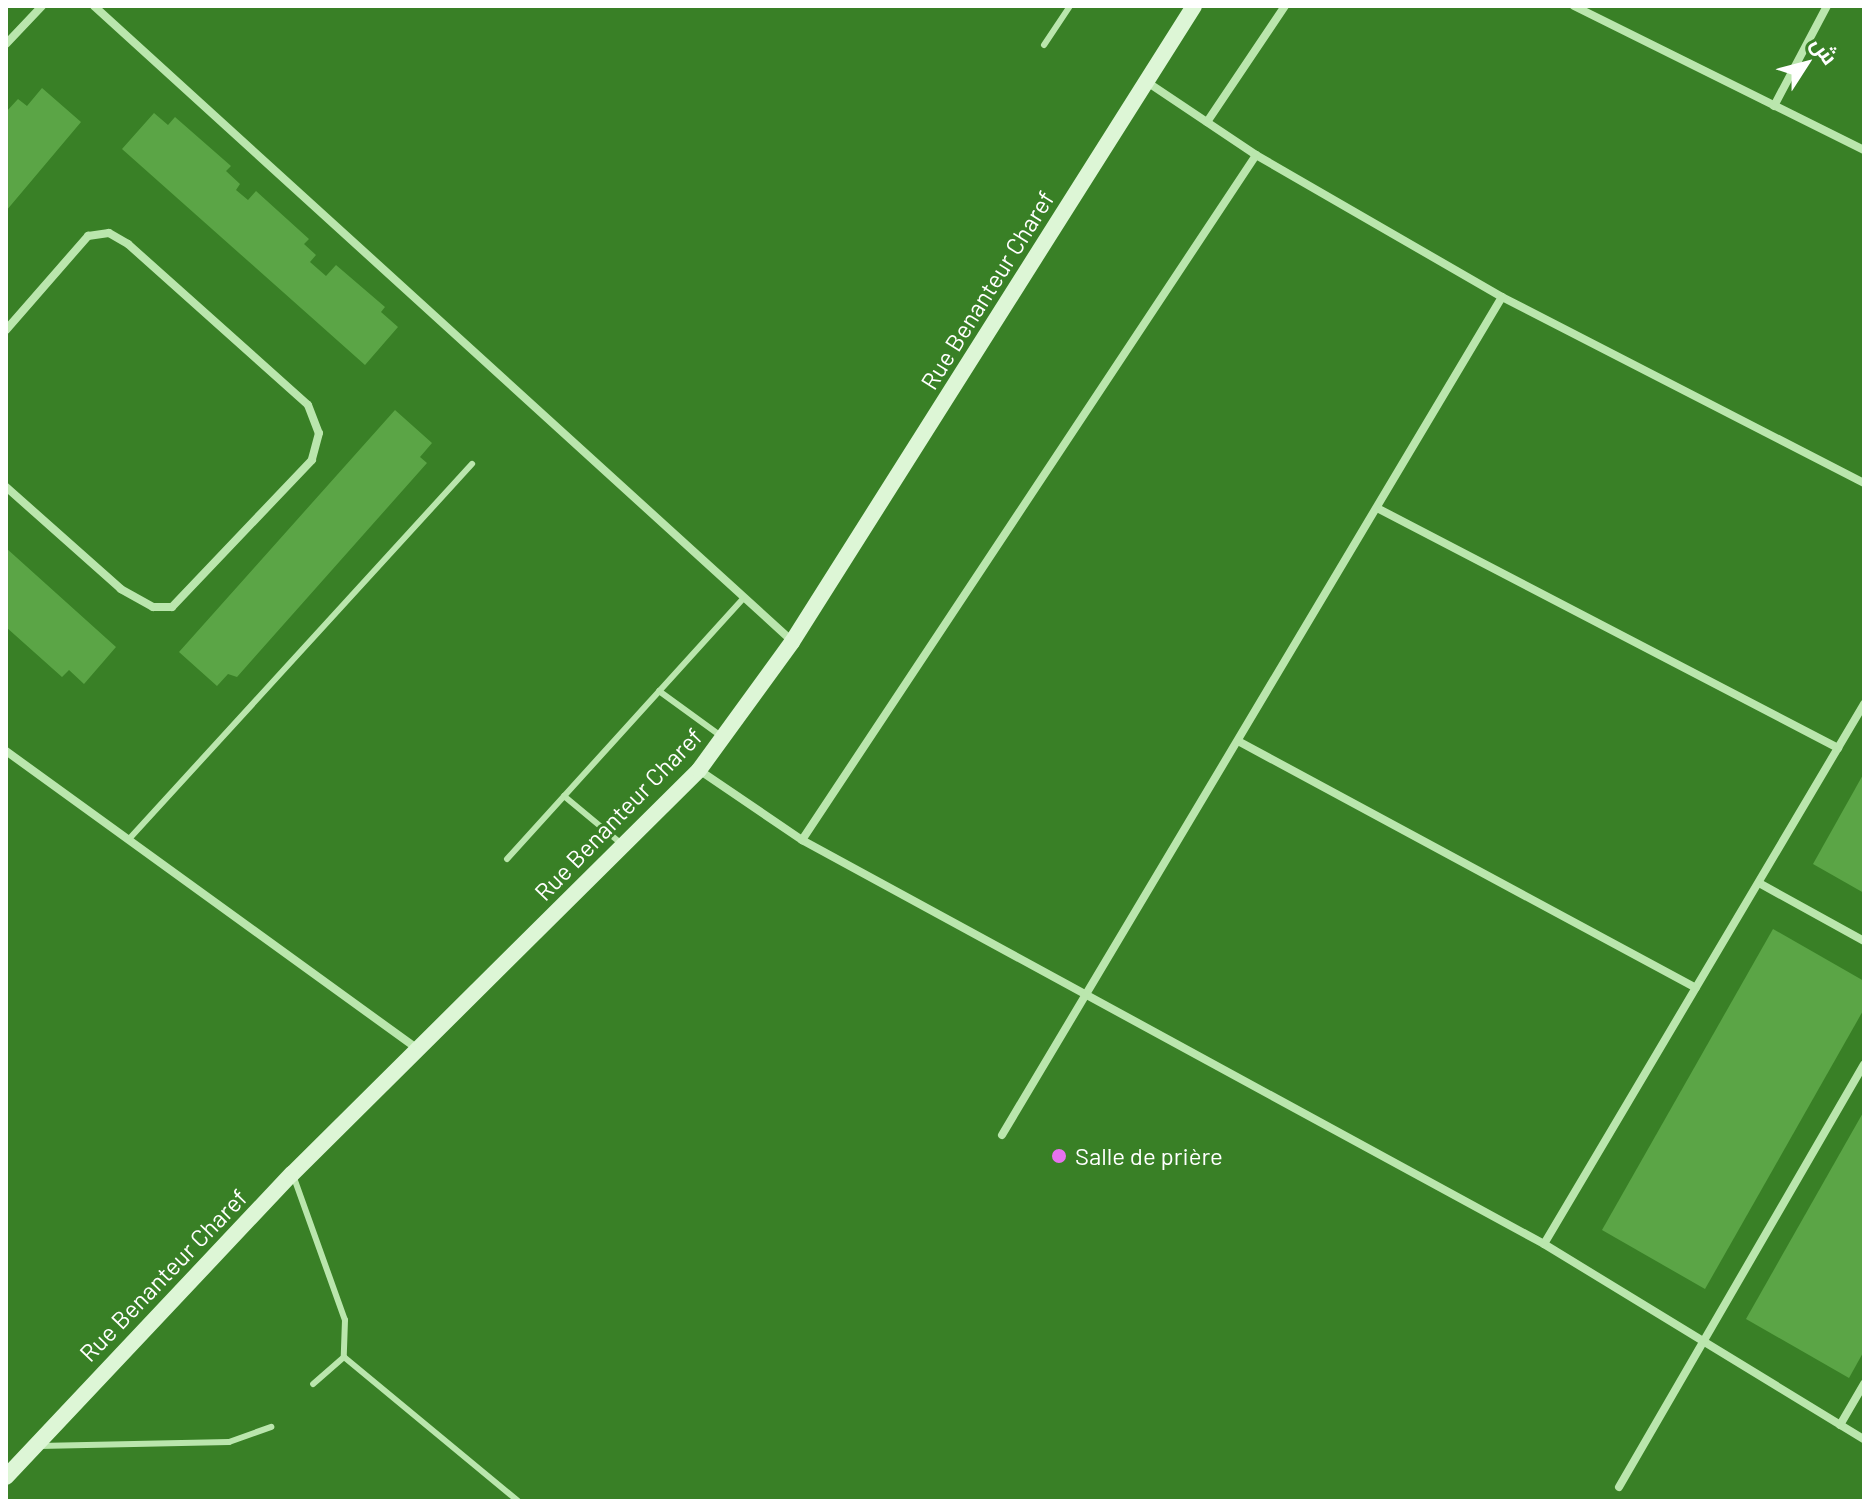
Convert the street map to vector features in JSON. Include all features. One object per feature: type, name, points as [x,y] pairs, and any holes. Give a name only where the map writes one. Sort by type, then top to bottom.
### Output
[{"type":"main road","name":"Rue Benanteur Charef","points":[[6,1477],[292,1174],[699,770],[792,642],[1194,6]]},
{"type":"street","points":[[6,44],[42,6]]},
{"type":"street","points":[[94,6],[792,642]]},
{"type":"street","points":[[1207,122],[1285,6]]},
{"type":"street","points":[[1574,6],[1864,150]]},
{"type":"street","points":[[1774,106],[1827,6]]},
{"type":"street","points":[[1147,82],[1256,155],[1502,297],[1864,483]]},
{"type":"street","points":[[802,840],[1256,155]]},
{"type":"street","points":[[6,330],[88,236],[109,233],[128,244],[308,405],[319,433],[312,460],[172,607],[153,607],[121,589],[6,487]]},
{"type":"street","points":[[1002,1135],[1502,297]]},
{"type":"street","points":[[1377,508],[1838,748]]},
{"type":"street","points":[[1544,1244],[1864,704]]},
{"type":"street","points":[[1238,741],[1696,988]]},
{"type":"street","points":[[6,751],[419,1050]]},
{"type":"street","points":[[699,770],[802,840],[1544,1244],[1864,1439]]},
{"type":"street","points":[[1759,883],[1864,941]]},
{"type":"street","points":[[1619,1487],[1706,1342],[1864,1065]]},
{"type":"street","points":[[1840,1425],[1864,1384]]},
{"type":"lane","points":[[1044,45],[1070,6]]},
{"type":"lane","points":[[130,838],[472,464]]},
{"type":"lane","points":[[507,859],[744,598]]},
{"type":"lane","points":[[659,691],[723,737]]},
{"type":"lane","points":[[564,796],[624,846]]},
{"type":"lane","points":[[292,1174],[345,1320],[344,1357],[313,1384]]},
{"type":"lane","points":[[344,1357],[518,1501]]},
{"type":"lane","points":[[32,1446],[229,1442],[271,1427]]},
{"type":"building","points":[[42,88],[81,122],[6,211],[6,112],[18,99],[27,106]]},
{"type":"building","points":[[154,113],[168,125],[175,117],[231,166],[226,171],[240,184],[236,190],[248,200],[256,191],[309,239],[304,244],[316,255],[310,262],[326,276],[336,265],[385,307],[381,312],[398,327],[365,365],[122,149]]},
{"type":"building","points":[[395,410],[432,443],[420,457],[427,463],[237,677],[228,674],[217,686],[179,652]]},
{"type":"building","points":[[6,548],[116,647],[84,684],[69,670],[62,677],[6,627]]},
{"type":"building","points":[[1864,773],[1864,893],[1813,864]]},
{"type":"building","points":[[1773,929],[1864,981],[1864,1009],[1705,1289],[1602,1230]]},
{"type":"building","points":[[1864,1111],[1864,1351],[1849,1378],[1746,1319]]},
{"type":"place","name":"Salle de prière","points":[[1059,1156]]}]
